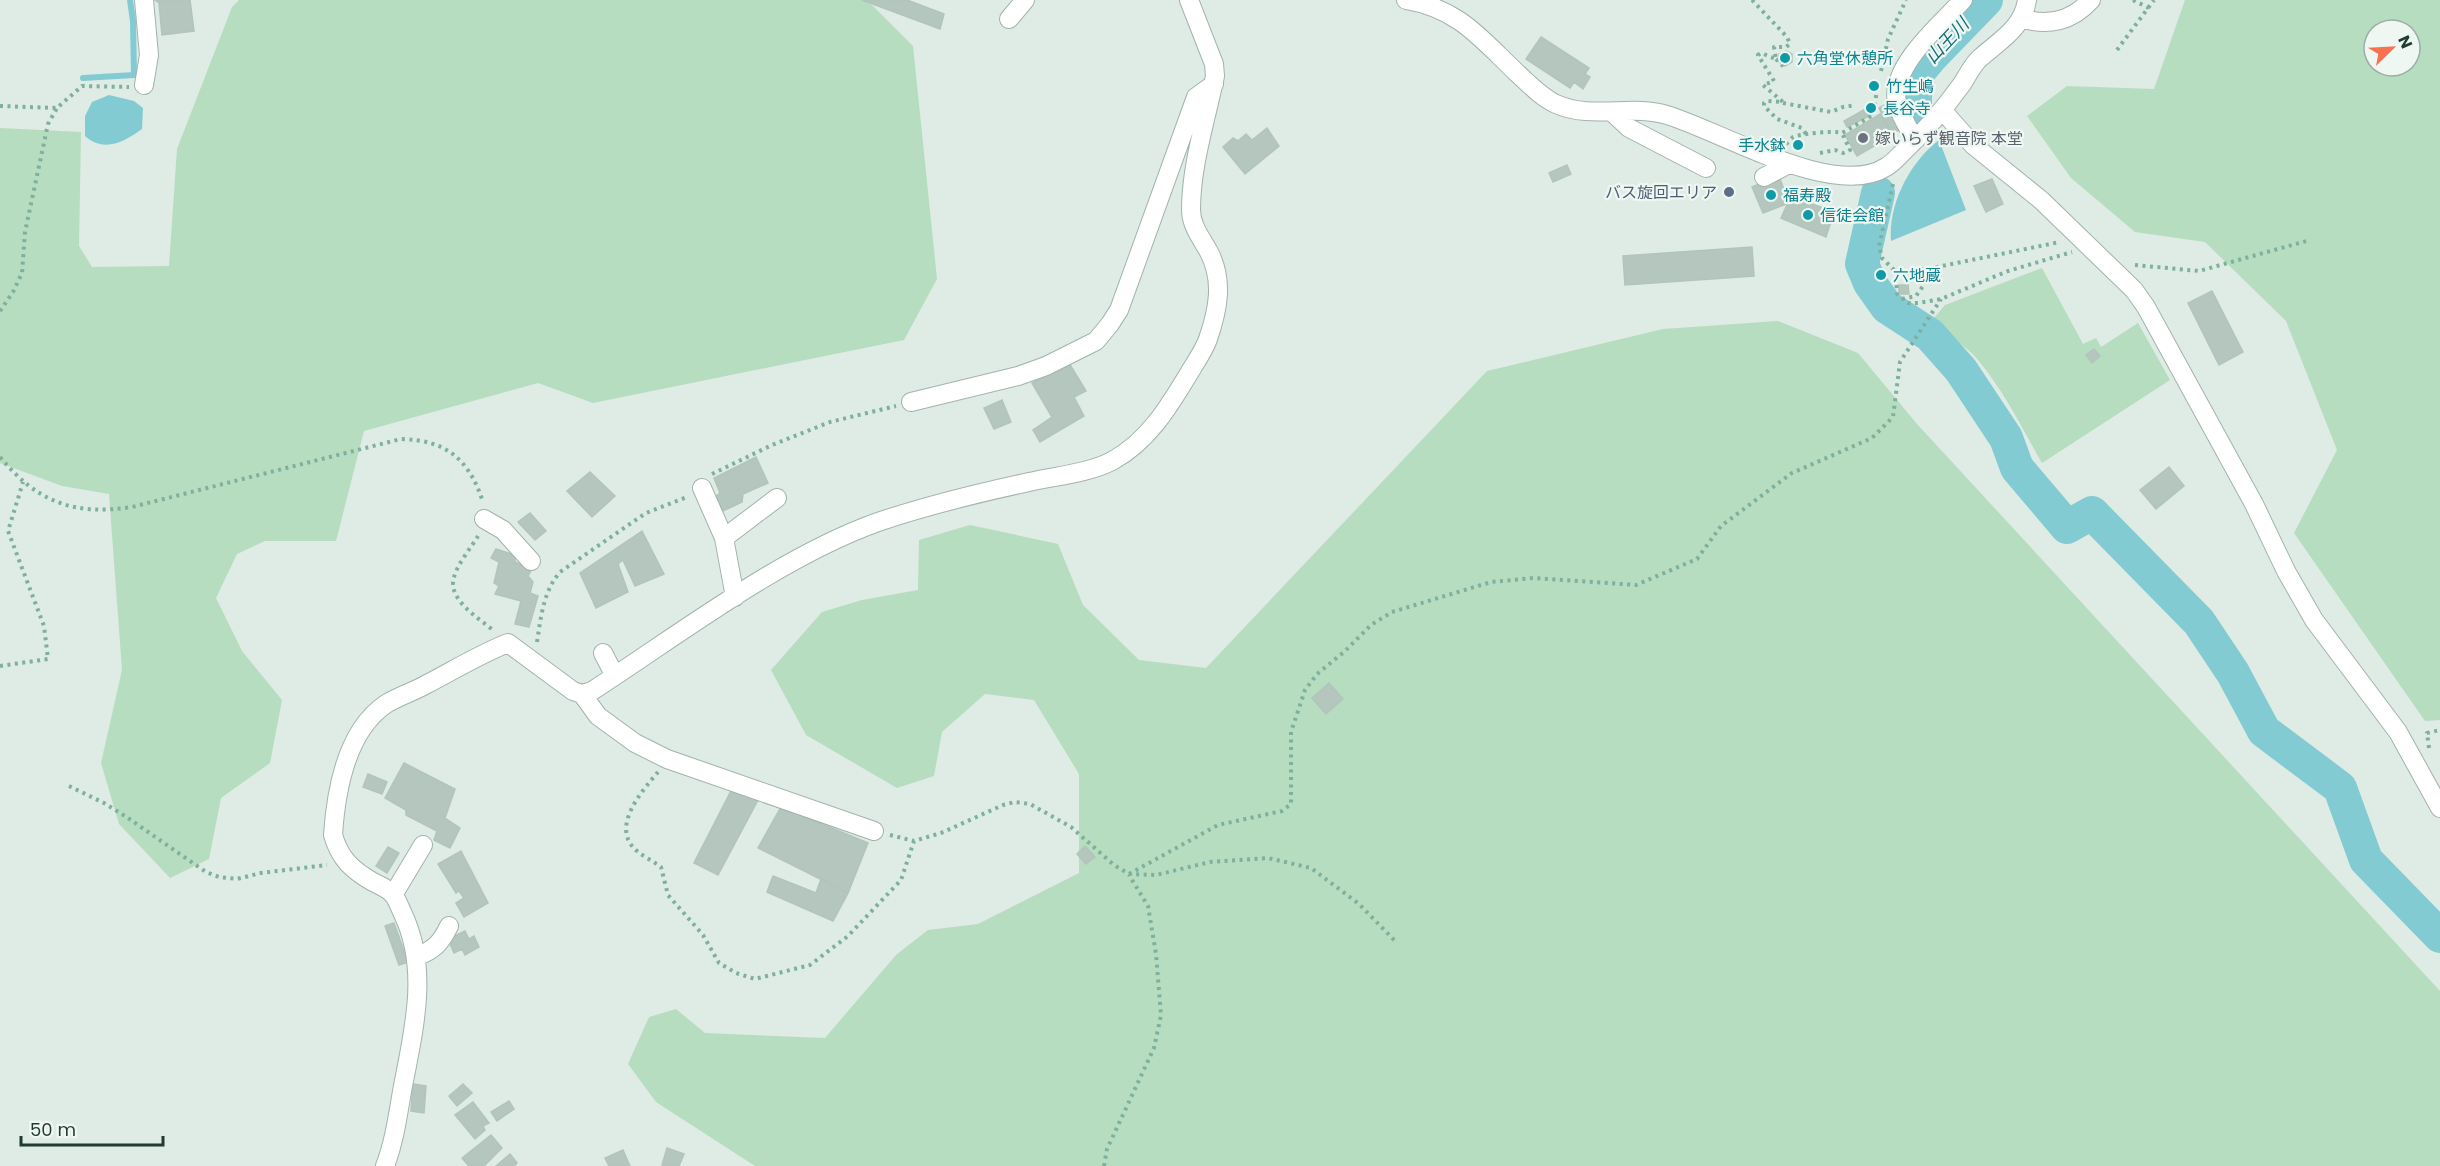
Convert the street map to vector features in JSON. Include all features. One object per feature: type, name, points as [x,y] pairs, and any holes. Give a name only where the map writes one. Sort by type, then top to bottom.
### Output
[{"type":"street","points":[[144,0],[149,55],[144,86]]},
{"type":"street","points":[[1009,19],[1025,0]]},
{"type":"street","points":[[582,694],[615,676],[735,597],[801,558],[852,532],[958,498],[1102,466],[1125,453],[1146,436],[1174,398],[1207,343],[1216,311],[1219,286],[1216,268],[1194,226],[1191,213],[1192,184],[1214,84],[1214,64],[1190,0]]},
{"type":"street","points":[[1406,0],[1429,4],[1456,18],[1536,91],[1556,104],[1588,112],[1643,110],[1669,115],[1789,164],[1840,176],[1863,175],[1886,167],[1916,140],[1943,111],[1971,68],[2008,35],[2021,18],[2027,0]]},
{"type":"street","points":[[1916,140],[1897,102],[1898,84],[1908,60],[1963,0]]},
{"type":"street","points":[[2021,18],[2049,24],[2085,7],[2091,0]]},
{"type":"street","points":[[911,402],[1018,376],[1066,356],[1096,341],[1103,334],[1119,310],[1196,97],[1214,84]]},
{"type":"street","points":[[1943,111],[1973,145],[2024,184],[2134,290],[2146,307],[2254,504],[2286,571],[2314,620],[2398,732],[2440,808]]},
{"type":"street","points":[[1613,112],[1629,128],[1706,168]]},
{"type":"street","points":[[1764,177],[1789,164]]},
{"type":"street","points":[[702,488],[724,538],[735,597]]},
{"type":"street","points":[[724,538],[777,498]]},
{"type":"street","points":[[484,519],[503,530],[531,561]]},
{"type":"street","points":[[385,1166],[392,1148],[417,1001],[417,957],[409,928],[393,895],[354,871],[345,862],[334,841],[333,824],[350,748],[376,711],[399,696],[419,689],[486,652],[508,643],[573,691],[582,694],[598,716],[635,743],[667,759],[874,831]]},
{"type":"street","points":[[603,653],[615,676]]},
{"type":"street","points":[[393,895],[423,845]]},
{"type":"street","points":[[417,957],[440,944],[449,926]]},
{"type":"street","points":[[392,1148],[399,1166]]},
{"type":"path","points":[[1752,0],[1787,37],[1790,44],[1786,47],[1774,47],[1776,59]]},
{"type":"path","points":[[1842,133],[1873,115],[1888,39],[1906,0]]},
{"type":"path","points":[[2133,0],[2149,8]]},
{"type":"path","points":[[2117,50],[2154,0]]},
{"type":"path","points":[[1783,103],[1763,85],[1774,81],[1758,55],[1761,53],[1776,59],[1785,68]]},
{"type":"path","points":[[0,311],[22,273],[25,232],[34,189],[48,124],[57,108],[82,86],[123,88],[144,86]]},
{"type":"path","points":[[1843,153],[1851,149],[1842,133],[1836,131],[1806,134],[1802,128],[1777,119],[1764,103],[1767,101],[1783,103],[1831,112],[1856,105]]},
{"type":"path","points":[[0,106],[57,108]]},
{"type":"path","points":[[1886,167],[1894,181],[1879,246],[1882,258],[1894,270],[1942,266],[2085,243]]},
{"type":"path","points":[[2114,269],[2132,265],[2199,272],[2310,240]]},
{"type":"path","points":[[1899,271],[1895,288],[1901,299],[1908,303],[1918,303],[1941,299],[2008,271],[2085,243]]},
{"type":"path","points":[[1901,299],[1916,296],[1930,276],[1942,266]]},
{"type":"path","points":[[1129,874],[1218,825],[1282,811],[1291,804],[1291,732],[1305,690],[1317,674],[1344,652],[1371,625],[1392,612],[1491,582],[1533,578],[1636,585],[1697,559],[1720,526],[1792,473],[1872,438],[1893,417],[1899,362],[1941,299]]},
{"type":"path","points":[[0,457],[23,482],[44,497],[66,506],[107,511],[132,507],[400,439],[421,440],[441,445],[460,460],[478,489],[483,503],[484,519],[479,535],[454,576],[454,586],[461,603],[508,643]]},
{"type":"path","points":[[0,666],[48,659],[44,626],[8,531],[23,482]]},
{"type":"path","points":[[667,759],[630,811],[626,824],[629,840],[636,851],[661,867],[668,895],[674,904],[703,935],[719,963],[736,973],[755,979],[810,965],[828,953],[848,936],[901,880],[914,841]]},
{"type":"path","points":[[69,786],[104,803],[206,872],[219,877],[237,879],[261,873],[345,862]]},
{"type":"path","points":[[874,831],[914,841],[941,834],[1003,805],[1015,802],[1030,804],[1071,827],[1114,865],[1129,874],[1148,906],[1156,954],[1161,1015],[1154,1048],[1107,1149],[1104,1166]]},
{"type":"path","points":[[1129,874],[1156,875],[1210,862],[1268,858],[1311,868],[1359,904],[1397,943]]},
{"type":"green space","points":[[239,0],[867,0],[913,46],[937,279],[904,340],[593,403],[538,383],[364,431],[336,541],[265,541],[237,554],[216,598],[242,651],[282,700],[270,763],[221,798],[209,859],[170,878],[119,824],[101,763],[122,670],[109,494],[62,486],[0,463],[0,128],[81,132],[79,246],[92,267],[169,266],[177,149],[232,7]]},
{"type":"green space","points":[[2185,0],[2440,0],[2440,720],[2425,721],[2294,533],[2337,450],[2286,321],[2205,242],[2135,232],[2071,178],[2027,116],[2067,86],[2154,89]]},
{"type":"green space","points":[[2042,268],[2083,344],[2096,338],[2101,347],[2138,323],[2170,380],[2042,463],[1996,384],[1973,354],[1944,330],[1934,318],[1945,305]]},
{"type":"green space","points":[[1778,321],[1858,353],[1917,424],[2440,991],[2440,1166],[755,1166],[656,1102],[628,1064],[649,1017],[676,1009],[705,1033],[825,1038],[896,955],[928,930],[978,924],[1079,873],[1079,774],[1034,700],[985,694],[942,732],[934,776],[897,788],[806,735],[771,670],[822,612],[862,600],[918,590],[919,540],[970,525],[1058,544],[1083,605],[1139,660],[1206,668],[1487,371],[1663,329]]},
{"type":"water","points":[[109,95],[134,101],[143,108],[142,129],[128,138],[107,145],[99,144],[85,136],[85,116],[92,102]]},
{"type":"water","points":[[1939,140],[1966,210],[1891,241],[1893,213],[1903,185],[1919,160]]},
{"type":"building","points":[[155,0],[190,0],[194,31],[162,35],[159,3]]},
{"type":"building","points":[[862,0],[907,0],[944,14],[940,29]]},
{"type":"building","points":[[1541,37],[1589,68],[1585,74],[1590,77],[1583,89],[1574,82],[1570,88],[1526,59]]},
{"type":"building","name":"六角堂休憩所","points":[[1786,51],[1792,54],[1792,62],[1785,66],[1778,61],[1779,54]]},
{"type":"building","points":[[1888,103],[1901,129],[1892,134],[1879,108]]},
{"type":"building","points":[[1869,107],[1873,114],[1847,127],[1844,121]]},
{"type":"building","name":"嫁いらず観音院 本堂","points":[[1880,114],[1890,131],[1885,134],[1888,138],[1857,156],[1845,135]]},
{"type":"building","points":[[1267,128],[1279,146],[1245,174],[1223,147],[1233,138],[1238,141],[1246,134],[1252,140]]},
{"type":"building","name":"手水鉢","points":[[1802,141],[1803,147],[1793,148],[1793,142]]},
{"type":"building","points":[[1567,165],[1571,174],[1553,182],[1549,173]]},
{"type":"building","name":"福寿殿","points":[[1779,176],[1789,203],[1763,213],[1752,187]]},
{"type":"building","points":[[1992,179],[2003,204],[1986,212],[1974,186]]},
{"type":"building","name":"信徒会館","points":[[1791,196],[1834,212],[1826,237],[1781,218]]},
{"type":"building","points":[[1752,247],[1754,276],[1625,285],[1623,256]]},
{"type":"building","points":[[1899,285],[1908,285],[1909,294],[1899,294]]},
{"type":"building","points":[[2212,291],[2243,352],[2219,365],[2188,303]]},
{"type":"building","points":[[2094,349],[2100,356],[2092,363],[2086,355]]},
{"type":"building","points":[[1069,363],[1086,391],[1074,397],[1084,416],[1040,442],[1033,430],[1052,417],[1032,383]]},
{"type":"building","points":[[1002,400],[1011,422],[994,429],[984,408]]},
{"type":"building","points":[[756,457],[768,483],[743,494],[742,502],[721,512],[715,497],[720,493],[714,478]]},
{"type":"building","points":[[2169,467],[2184,486],[2156,509],[2140,490]]},
{"type":"building","points":[[590,472],[615,496],[592,517],[567,491]]},
{"type":"building","points":[[530,513],[546,531],[535,540],[518,522]]},
{"type":"building","points":[[642,531],[664,574],[635,586],[623,560],[618,564],[628,592],[596,608],[580,573]]},
{"type":"building","points":[[496,549],[515,555],[515,562],[532,569],[528,576],[533,582],[530,593],[538,596],[529,627],[515,624],[521,601],[495,594],[499,586],[494,583],[499,562],[491,558]]},
{"type":"building","points":[[1329,683],[1343,699],[1326,714],[1312,698]]},
{"type":"building","points":[[404,763],[455,789],[445,818],[460,828],[450,848],[434,840],[437,831],[406,815],[406,810],[385,798]]},
{"type":"building","points":[[368,774],[387,782],[382,794],[363,787]]},
{"type":"building","points":[[733,787],[758,800],[718,875],[694,863]]},
{"type":"building","points":[[781,807],[868,843],[848,893],[758,848]]},
{"type":"building","points":[[1085,846],[1095,857],[1086,864],[1077,854]]},
{"type":"building","points":[[388,847],[399,853],[387,873],[376,866]]},
{"type":"building","points":[[461,851],[488,903],[464,917],[456,903],[464,898],[459,891],[456,893],[438,864]]},
{"type":"building","points":[[773,876],[816,893],[821,879],[848,893],[833,921],[767,892]]},
{"type":"building","points":[[394,923],[408,962],[399,965],[385,926]]},
{"type":"building","points":[[465,931],[469,939],[474,936],[479,947],[465,955],[462,949],[454,953],[448,939]]},
{"type":"building","points":[[413,1084],[426,1086],[424,1113],[411,1111]]},
{"type":"building","points":[[463,1084],[472,1093],[457,1106],[449,1096]]},
{"type":"building","points":[[509,1101],[514,1109],[497,1121],[491,1112]]},
{"type":"building","points":[[473,1102],[489,1123],[483,1126],[485,1130],[475,1139],[455,1115]]},
{"type":"building","points":[[491,1135],[502,1148],[484,1166],[469,1166],[462,1158]]},
{"type":"building","points":[[667,1148],[684,1154],[679,1166],[662,1165]]},
{"type":"building","points":[[623,1150],[630,1166],[609,1166],[605,1158]]},
{"type":"building","points":[[510,1154],[517,1163],[514,1166],[496,1166]]},
{"type":"waterway","points":[[83,78],[134,75],[133,21],[130,0]]},
{"type":"waterway","name":"山王川","points":[[1915,121],[1915,76],[1986,0]]},
{"type":"waterway","points":[[1878,193],[1862,264],[1870,283],[1887,307],[1930,335],[1961,370],[2006,438],[2017,468],[2067,527],[2092,513],[2199,622],[2233,673],[2264,731],[2340,788],[2366,860],[2440,936]]},
{"type":"place","name":"六角堂休憩所","points":[[1785,58]]},
{"type":"place","name":"竹生嶋","points":[[1874,86]]},
{"type":"place","name":"長谷寺","points":[[1871,108]]},
{"type":"place","name":"嫁いらず観音院 本堂","points":[[1863,138]]},
{"type":"place","name":"手水鉢","points":[[1798,145]]},
{"type":"place","name":"バス旋回エリア","points":[[1729,192]]},
{"type":"place","name":"福寿殿","points":[[1771,195]]},
{"type":"place","name":"信徒会館","points":[[1808,215]]},
{"type":"place","name":"六地蔵","points":[[1881,275]]}]
